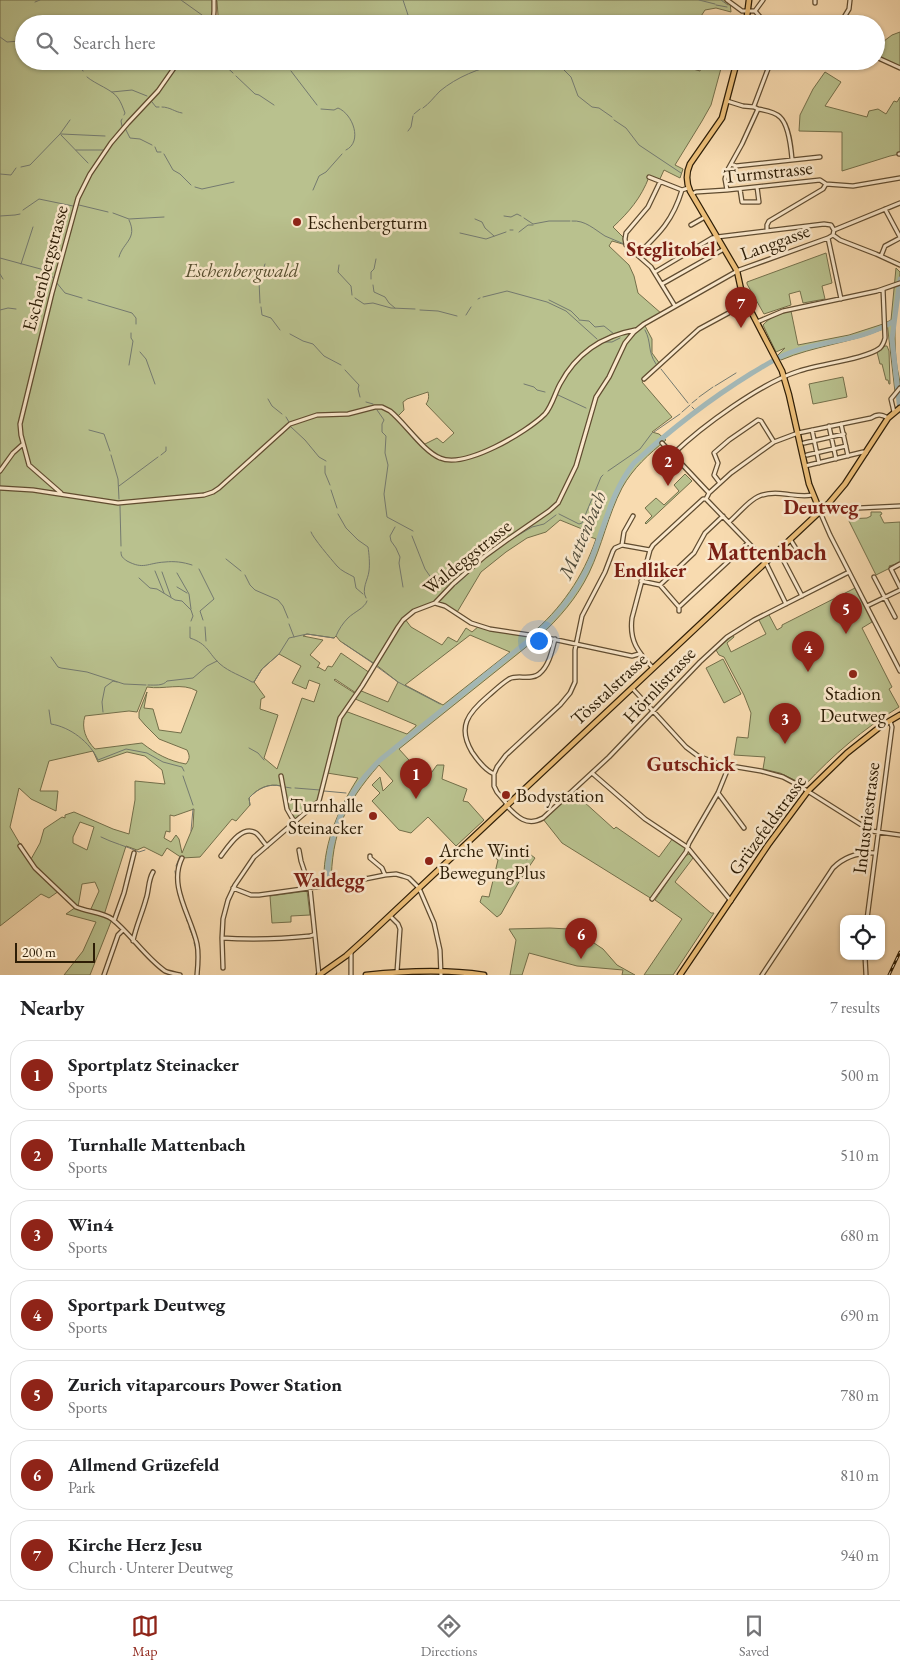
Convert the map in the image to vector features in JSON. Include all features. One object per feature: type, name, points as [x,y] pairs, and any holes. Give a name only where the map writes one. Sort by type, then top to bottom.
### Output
[{"type":"main road","points":[[747,15],[749,0]]},
{"type":"main road","points":[[735,70],[720,124],[688,168],[688,188],[737,271],[741,291],[784,377],[812,495],[820,511]]},
{"type":"main road","name":"Tösstalstrasse","points":[[319,975],[351,952],[390,916],[820,511],[839,492],[888,418],[898,410]]},
{"type":"main road","name":"Grüzefeldstrasse","points":[[680,975],[789,815],[808,791],[869,734],[900,715]]},
{"type":"main road","points":[[366,975],[397,972],[484,975]]},
{"type":"street","points":[[213,15],[214,0]]},
{"type":"street","points":[[727,0],[738,9],[755,11],[758,15]]},
{"type":"street","points":[[755,11],[763,0]]},
{"type":"street","points":[[845,15],[850,0]]},
{"type":"street","points":[[885,60],[900,68]]},
{"type":"street","name":"Eschenbergstrasse","points":[[65,495],[30,467],[20,428],[21,414],[78,198],[90,174],[112,143],[158,91],[173,70]]},
{"type":"street","points":[[727,190],[726,174],[746,136],[768,70]]},
{"type":"street","points":[[727,101],[756,108],[782,119],[788,133],[792,160]]},
{"type":"street","points":[[731,164],[736,166],[820,157]]},
{"type":"street","points":[[649,177],[682,190],[688,188]]},
{"type":"street","points":[[826,184],[853,186],[900,178]]},
{"type":"street","name":"Turmstrasse","points":[[692,194],[696,192],[820,180],[826,184],[823,189],[769,221],[767,231]]},
{"type":"street","points":[[660,182],[648,208],[626,234],[625,239],[626,245],[638,254],[655,272],[675,306]]},
{"type":"street","points":[[740,189],[742,202],[754,203],[759,202],[757,187]]},
{"type":"street","points":[[638,254],[670,221],[682,190]]},
{"type":"street","name":"Langgasse","points":[[636,330],[737,271],[828,238],[834,235],[834,230],[900,203]]},
{"type":"street","points":[[881,256],[884,246],[900,238],[885,210]]},
{"type":"street","points":[[691,225],[705,217]]},
{"type":"street","points":[[655,272],[712,238],[824,224],[831,225],[834,230]]},
{"type":"street","points":[[834,235],[840,240],[900,265]]},
{"type":"street","points":[[828,238],[840,299]]},
{"type":"street","points":[[662,284],[724,249]]},
{"type":"street","points":[[757,322],[783,311],[883,289],[899,283]]},
{"type":"street","points":[[672,454],[705,427],[752,395],[784,377],[800,370],[860,356],[877,350],[884,342],[883,289]]},
{"type":"street","points":[[644,379],[699,329],[747,303]]},
{"type":"street","name":"Eschenbergstrasse","points":[[0,488],[34,490],[122,503],[206,495],[221,486],[265,448],[289,424],[317,415],[350,413],[377,407],[384,408],[392,413],[437,457],[452,461],[465,460],[507,441],[544,414],[565,375],[580,357],[605,339],[636,330]]},
{"type":"street","name":"Waldeggstrasse","points":[[223,968],[222,938],[226,908],[233,888],[248,865],[267,846],[319,802],[337,729],[344,710],[362,686],[402,621],[416,610],[434,603],[485,556],[549,511],[560,501],[577,464],[595,400],[609,377],[624,345],[636,330]]},
{"type":"street","points":[[898,410],[891,399],[900,389]]},
{"type":"street","points":[[653,668],[639,654],[631,628],[641,581],[653,545],[703,499],[706,499],[709,493],[742,464],[774,442],[798,433],[871,418],[881,414],[888,418]]},
{"type":"street","points":[[720,483],[714,474],[718,463],[714,454],[729,440],[758,420],[774,442]]},
{"type":"street","points":[[841,424],[848,456]]},
{"type":"street","points":[[829,426],[836,459]]},
{"type":"street","points":[[812,430],[819,462]]},
{"type":"street","points":[[804,442],[844,434]]},
{"type":"street","points":[[662,443],[709,493]]},
{"type":"street","points":[[0,471],[14,451],[23,444]]},
{"type":"street","points":[[807,455],[846,446]]},
{"type":"street","points":[[805,466],[863,452],[866,453]]},
{"type":"street","points":[[729,522],[758,496],[773,492],[803,496],[812,495]]},
{"type":"street","points":[[706,499],[765,562],[786,604]]},
{"type":"street","points":[[825,506],[842,509],[900,506]]},
{"type":"street","points":[[820,511],[900,671]]},
{"type":"street","points":[[622,545],[624,532],[633,516]]},
{"type":"street","points":[[660,585],[694,553],[705,533],[723,516]]},
{"type":"street","points":[[790,538],[800,556]]},
{"type":"street","points":[[641,581],[660,585],[679,609],[748,543]]},
{"type":"street","points":[[507,805],[497,792],[493,780],[494,774],[501,761],[560,705],[570,693],[576,674],[576,644],[580,625],[585,610],[600,584],[612,551],[614,548],[622,545],[650,550]]},
{"type":"street","points":[[778,550],[802,596]]},
{"type":"street","points":[[867,606],[900,588],[899,581],[891,569],[900,564]]},
{"type":"street","name":"Hörnlistrasse","points":[[507,805],[519,818],[530,822],[537,822],[543,818],[592,774],[700,662],[727,637],[754,620],[849,572]]},
{"type":"street","points":[[874,577],[894,617]]},
{"type":"street","points":[[434,603],[444,606],[479,626],[555,639],[632,656],[639,654]]},
{"type":"street","points":[[494,774],[478,760],[467,742],[465,730],[470,713],[509,679],[517,677],[529,678],[540,673],[549,659],[555,639]]},
{"type":"street","points":[[632,688],[692,751],[709,761],[776,775],[808,791],[868,830],[900,835]]},
{"type":"street","name":"Industriestrasse","points":[[867,915],[892,727],[890,720]]},
{"type":"street","points":[[652,899],[686,852],[718,793],[729,766]]},
{"type":"street","points":[[592,774],[645,819],[687,848],[730,901]]},
{"type":"street","points":[[280,776],[287,808],[294,823]]},
{"type":"street","points":[[718,793],[744,828]]},
{"type":"street","points":[[221,856],[239,835],[248,830],[256,834],[267,846]]},
{"type":"street","points":[[20,846],[35,868],[76,907],[84,911],[104,915],[114,921],[167,972],[180,975]]},
{"type":"street","points":[[299,850],[310,888],[313,935],[319,975]]},
{"type":"street","points":[[114,921],[124,893],[134,853]]},
{"type":"street","points":[[762,975],[832,868],[848,856],[875,853]]},
{"type":"street","points":[[370,856],[382,868],[385,875]]},
{"type":"street","points":[[182,858],[178,867],[176,881],[197,944],[197,975]]},
{"type":"street","points":[[133,941],[153,872]]},
{"type":"street","points":[[233,888],[252,895],[259,895],[345,883],[385,875],[396,874],[409,878],[419,888],[437,934],[441,955],[441,973]]},
{"type":"street","points":[[390,916],[400,929],[397,972]]},
{"type":"street","points":[[104,975],[118,935],[123,930]]},
{"type":"street","points":[[222,938],[245,940],[278,939],[313,935]]},
{"type":"street","points":[[351,952],[351,975]]},
{"type":"street","points":[[865,960],[866,975]]},
{"type":"street","points":[[163,975],[167,972]]},
{"type":"green space","name":"Eschenbergwald","points":[[0,0],[214,0],[214,15],[15,15],[15,70],[721,70],[711,105],[675,165],[683,169],[680,178],[664,170],[659,181],[649,177],[634,204],[613,227],[625,239],[626,245],[612,241],[609,246],[629,265],[638,293],[662,314],[644,324],[652,339],[652,353],[660,364],[642,382],[672,417],[652,432],[659,434],[666,440],[642,462],[626,481],[613,509],[589,573],[579,591],[561,615],[540,636],[399,749],[427,780],[427,783],[429,776],[437,765],[444,765],[442,779],[467,789],[463,801],[468,802],[484,820],[456,846],[428,817],[411,833],[399,830],[372,801],[380,793],[372,785],[380,777],[383,791],[393,781],[379,765],[357,793],[342,820],[334,850],[331,885],[324,886],[328,843],[332,830],[337,816],[358,778],[327,773],[319,801],[295,823],[288,812],[281,786],[268,786],[260,789],[249,798],[250,805],[236,821],[232,819],[200,857],[182,858],[167,848],[162,856],[144,847],[137,850],[126,846],[104,915],[112,919],[90,975],[64,975],[83,951],[96,922],[66,914],[76,907],[90,911],[99,891],[95,882],[82,884],[78,907],[59,891],[49,898],[41,894],[0,926]],"holes":[[[428,392],[426,404],[454,433],[443,443],[437,438],[425,444],[398,416],[404,410],[403,402]],[[560,520],[582,529],[580,533],[596,539],[585,566],[570,592],[552,614],[530,635],[479,626],[472,632],[466,628],[457,642],[448,637],[442,645],[411,627],[405,619],[430,604],[441,606],[456,614],[481,572],[527,538],[546,532]],[[307,634],[334,638],[336,636],[340,641],[375,664],[398,682],[388,702],[359,690],[356,694],[334,680],[356,693],[370,673],[341,653],[332,667],[328,666],[325,671],[317,668],[320,663],[310,655],[323,640],[303,636]],[[470,635],[510,652],[443,705],[405,685]],[[279,654],[301,666],[292,683],[306,689],[309,680],[320,684],[314,702],[302,698],[277,769],[264,758],[278,715],[260,709],[261,699],[265,697],[254,682],[262,669]],[[147,687],[185,687],[197,691],[181,733],[159,730],[153,709],[144,708],[147,692],[139,712],[139,718],[159,739],[187,750],[189,757],[186,764],[152,751],[142,743],[95,749],[89,742],[85,734],[85,716],[129,711],[137,712]],[[353,698],[416,726],[407,734],[345,711]],[[93,751],[98,762],[127,752],[145,756],[162,770],[165,784],[135,781],[135,800],[129,834],[74,812],[65,815],[65,818],[62,817],[44,829],[40,843],[30,861],[10,827],[19,788],[31,799],[56,811],[58,791],[40,791],[49,761]],[[194,809],[193,827],[182,853],[179,839],[176,835],[171,842],[164,838],[166,831],[170,832],[170,815],[174,816]],[[80,822],[94,827],[87,850],[73,843],[73,837]]]},
{"type":"green space","points":[[215,0],[727,0],[730,2],[731,12],[716,8],[705,10],[702,15],[218,15],[217,1]]},
{"type":"green space","points":[[900,32],[900,68],[885,61],[885,40]]},
{"type":"green space","points":[[825,72],[841,82],[825,106],[867,117],[869,111],[878,109],[886,114],[894,101],[897,102],[900,97],[900,154],[842,171],[842,132],[799,131],[800,115],[813,89]]},
{"type":"green space","points":[[826,253],[832,283],[822,286],[825,299],[803,303],[800,291],[789,294],[791,305],[764,314],[747,282]]},
{"type":"green space","points":[[896,268],[900,272],[895,327],[896,357],[900,386],[895,392],[887,322],[891,320]]},
{"type":"green space","points":[[791,311],[798,345],[849,335],[883,324],[883,329],[781,360],[778,355],[785,348],[776,352],[763,325],[775,316]]},
{"type":"green space","points":[[887,346],[889,351],[890,384],[886,380],[877,352]]},
{"type":"green space","points":[[843,377],[847,397],[813,404],[809,384]]},
{"type":"green space","points":[[685,474],[692,481],[646,524],[652,516],[645,508],[656,498],[664,505],[679,491],[674,485]]},
{"type":"green space","points":[[871,512],[881,512],[882,514],[880,515],[884,523],[900,522],[900,563],[889,566],[890,568],[876,575],[848,519],[867,518],[871,516]]},
{"type":"green space","points":[[855,588],[872,622],[862,628],[892,687],[889,689],[899,707],[849,743],[805,785],[780,773],[763,769],[765,757],[734,755],[737,737],[748,738],[751,713],[744,695],[724,657],[719,655],[716,650],[733,635],[734,637],[727,643],[731,652],[766,634],[758,618],[768,613],[777,630],[782,625]]},
{"type":"green space","points":[[723,659],[741,694],[724,703],[706,668]]},
{"type":"green space","points":[[572,792],[579,804],[583,801],[614,829],[616,827],[659,857],[673,838],[687,847],[686,852],[652,899],[562,843],[543,819]]},
{"type":"green space","points":[[496,846],[510,856],[514,851],[527,860],[531,855],[535,858],[501,914],[497,917],[480,902],[482,896],[489,897],[498,860],[492,855]]},
{"type":"green space","points":[[689,854],[693,858],[675,882],[711,913],[714,913],[673,975],[644,975],[682,919],[655,900],[685,856]]},
{"type":"green space","points":[[307,891],[310,915],[291,916],[291,922],[272,923],[270,896]]},
{"type":"green space","points":[[509,929],[568,929],[567,934],[578,935],[591,941],[603,949],[617,965],[635,975],[622,975],[623,970],[577,966],[529,953],[522,975],[510,975],[516,940]]},
{"type":"waterway","points":[[35,2],[40,0]]},
{"type":"waterway","points":[[181,0],[202,15]]},
{"type":"waterway","points":[[403,0],[408,15]]},
{"type":"waterway","points":[[699,0],[715,4]]},
{"type":"waterway","points":[[721,0],[728,5]]},
{"type":"waterway","points":[[716,5],[727,7]]},
{"type":"waterway","points":[[0,37],[7,42],[15,41]]},
{"type":"waterway","points":[[230,70],[233,73]]},
{"type":"waterway","points":[[423,108],[440,91],[454,81],[479,70]]},
{"type":"waterway","points":[[564,70],[571,77],[578,96],[592,107],[599,108],[612,117]]},
{"type":"waterway","points":[[291,71],[317,105]]},
{"type":"waterway","points":[[236,76],[255,94],[274,105]]},
{"type":"waterway","points":[[87,77],[116,95],[122,105],[124,115]]},
{"type":"waterway","points":[[112,92],[132,90],[147,96]]},
{"type":"waterway","points":[[152,102],[156,107],[159,107]]},
{"type":"waterway","points":[[162,107],[182,113]]},
{"type":"waterway","points":[[321,109],[334,110],[338,108],[352,122],[355,135],[354,141],[346,150]]},
{"type":"waterway","points":[[414,114],[420,109]]},
{"type":"waterway","points":[[408,131],[411,127],[413,116]]},
{"type":"waterway","points":[[122,119],[122,126]]},
{"type":"waterway","points":[[21,167],[30,165],[60,134],[70,120]]},
{"type":"waterway","points":[[614,120],[626,128],[639,145],[681,173]]},
{"type":"waterway","points":[[125,128],[130,138],[140,139],[152,145]]},
{"type":"waterway","points":[[61,134],[105,136]]},
{"type":"waterway","points":[[61,135],[88,163]]},
{"type":"waterway","points":[[155,147],[157,152],[161,152]]},
{"type":"waterway","points":[[76,150],[103,150]]},
{"type":"waterway","points":[[164,154],[173,170],[191,185]]},
{"type":"waterway","points":[[313,190],[319,176],[326,172],[342,154]]},
{"type":"waterway","points":[[0,174],[11,175],[16,168]]},
{"type":"waterway","points":[[195,187],[202,189],[234,182]]},
{"type":"waterway","points":[[23,210],[39,199],[73,206]]},
{"type":"waterway","points":[[79,205],[108,212]]},
{"type":"waterway","points":[[113,213],[129,219],[164,217]]},
{"type":"waterway","points":[[0,216],[20,214]]},
{"type":"waterway","points":[[504,216],[511,217],[517,214],[521,216]]},
{"type":"waterway","points":[[524,218],[533,224],[549,221],[570,221]]},
{"type":"waterway","points":[[475,219],[482,222],[485,228],[494,236]]},
{"type":"waterway","points":[[119,257],[131,236],[129,220]]},
{"type":"waterway","points":[[572,221],[585,223],[605,236],[624,244]]},
{"type":"waterway","points":[[519,232],[528,225],[533,225]]},
{"type":"waterway","points":[[21,264],[33,227]]},
{"type":"waterway","points":[[460,233],[486,239],[506,232]]},
{"type":"waterway","points":[[0,258],[48,271],[54,279]]},
{"type":"waterway","points":[[371,279],[371,272],[374,269],[376,259]]},
{"type":"waterway","points":[[260,303],[259,281],[265,264]]},
{"type":"waterway","points":[[339,265],[338,272],[351,286],[352,295]]},
{"type":"waterway","points":[[0,274],[3,279]]},
{"type":"waterway","points":[[900,279],[892,339],[900,411]]},
{"type":"waterway","points":[[56,282],[65,293],[82,298]]},
{"type":"waterway","points":[[373,285],[374,292],[385,297],[395,308]]},
{"type":"waterway","points":[[483,297],[507,291],[547,302],[566,311],[597,339]]},
{"type":"waterway","points":[[355,298],[364,304],[373,303],[391,308],[415,309]]},
{"type":"waterway","points":[[88,300],[132,313],[136,318],[136,324]]},
{"type":"waterway","points":[[549,300],[571,311],[579,319]]},
{"type":"waterway","points":[[261,307],[262,315],[271,318],[280,330]]},
{"type":"waterway","points":[[466,315],[471,307]]},
{"type":"waterway","points":[[0,310],[16,309]]},
{"type":"waterway","points":[[420,310],[438,311],[457,316]]},
{"type":"waterway","points":[[579,320],[589,321],[595,327],[604,326],[614,334]]},
{"type":"waterway","name":"Mattenbach","points":[[327,880],[328,863],[335,830],[341,815],[358,786],[380,760],[533,637],[563,607],[585,573],[616,493],[634,463],[706,404],[736,383],[775,360],[802,349],[869,333],[894,321]]},
{"type":"waterway","points":[[645,330],[651,355],[656,364]]},
{"type":"waterway","points":[[129,365],[133,341],[131,333]]},
{"type":"waterway","points":[[290,334],[313,344],[324,356],[341,365]]},
{"type":"waterway","points":[[605,342],[612,342],[620,338]]},
{"type":"waterway","points":[[140,352],[146,359],[155,384]]},
{"type":"waterway","points":[[661,369],[688,403]]},
{"type":"waterway","points":[[345,370],[359,385],[360,397]]},
{"type":"waterway","points":[[715,386],[736,373]]},
{"type":"waterway","points":[[524,384],[545,392]]},
{"type":"waterway","points":[[699,397],[713,387]]},
{"type":"waterway","points":[[558,395],[586,408]]},
{"type":"waterway","points":[[268,399],[272,406],[282,414]]},
{"type":"waterway","points":[[692,403],[697,399]]},
{"type":"waterway","points":[[366,402],[373,404]]},
{"type":"waterway","points":[[682,412],[690,405]]},
{"type":"waterway","name":"Mattenbach","points":[[692,407],[696,411]]},
{"type":"waterway","points":[[377,410],[384,420],[382,432],[386,436],[385,453],[388,465],[384,494],[387,517],[413,531]]},
{"type":"waterway","points":[[654,432],[680,414]]},
{"type":"waterway","points":[[286,417],[289,422]]},
{"type":"waterway","points":[[291,427],[319,457],[326,461]]},
{"type":"waterway","points":[[89,430],[104,434],[110,451]]},
{"type":"waterway","points":[[608,471],[640,449],[652,433]]},
{"type":"waterway","points":[[161,455],[166,451],[166,447]]},
{"type":"waterway","points":[[111,455],[118,479],[119,499]]},
{"type":"waterway","points":[[119,486],[158,457]]},
{"type":"waterway","points":[[325,466],[325,473],[330,485]]},
{"type":"waterway","points":[[559,514],[579,524],[582,523],[603,475]]},
{"type":"waterway","points":[[331,490],[337,508]]},
{"type":"waterway","points":[[120,506],[121,546]]},
{"type":"waterway","points":[[338,514],[346,528],[368,547],[369,565],[364,588],[366,598]]},
{"type":"waterway","points":[[510,540],[532,527],[544,524],[556,515]]},
{"type":"waterway","points":[[395,527],[390,536],[400,557],[399,563],[403,587]]},
{"type":"waterway","points":[[311,532],[339,568],[354,577],[356,588],[363,594]]},
{"type":"waterway","points":[[412,536],[425,569],[434,582]]},
{"type":"waterway","points":[[453,585],[457,584],[485,558],[506,543]]},
{"type":"waterway","points":[[121,552],[124,559],[138,565],[172,562],[192,565]]},
{"type":"waterway","points":[[226,559],[241,571]]},
{"type":"waterway","points":[[199,569],[214,599],[200,611],[203,620]]},
{"type":"waterway","points":[[155,571],[164,593]]},
{"type":"waterway","points":[[162,572],[171,597]]},
{"type":"waterway","points":[[177,573],[189,594],[191,609]]},
{"type":"waterway","points":[[245,575],[255,590],[278,600],[288,618]]},
{"type":"waterway","points":[[139,578],[150,588],[157,589],[175,600],[182,601],[191,610],[193,616],[191,621]]},
{"type":"waterway","points":[[177,587],[187,593]]},
{"type":"waterway","points":[[336,636],[346,620],[364,606],[367,601]]},
{"type":"waterway","points":[[289,624],[294,637]]},
{"type":"waterway","points":[[190,627],[190,638],[201,643],[216,660],[231,672],[252,682],[254,682],[262,669],[279,654],[289,638],[307,634],[334,638]]},
{"type":"waterway","points":[[205,627],[206,641]]},
{"type":"waterway","points":[[343,643],[374,664]]},
{"type":"waterway","points":[[51,657],[58,667],[61,668],[87,672],[124,684],[146,685]]},
{"type":"waterway","points":[[148,685],[159,685],[167,681],[193,678],[207,666],[217,661]]},
{"type":"waterway","points":[[376,666],[398,682],[440,704]]},
{"type":"waterway","points":[[103,712],[102,702],[105,687],[113,681],[117,682]]},
{"type":"waterway","points":[[49,710],[51,724],[65,728],[79,736],[90,747],[98,760],[126,749],[147,753],[163,762],[182,767],[184,771]]},
{"type":"waterway","points":[[249,748],[258,753],[264,760]]},
{"type":"waterway","points":[[183,776],[193,805]]},
{"type":"waterway","points":[[250,805],[249,798],[256,791],[272,785],[281,786]]},
{"type":"waterway","points":[[285,787],[291,788]]},
{"type":"waterway","points":[[295,788],[320,790]]},
{"type":"waterway","points":[[324,791],[346,793]]},
{"type":"waterway","points":[[191,831],[193,809]]},
{"type":"waterway","points":[[101,837],[139,852],[145,850]]},
{"type":"waterway","points":[[176,866],[180,856]]},
{"type":"waterway","points":[[175,871],[177,887]]},
{"type":"waterway","points":[[186,916],[187,921]]},
{"type":"waterway","points":[[189,927],[194,940]]},
{"type":"railway","points":[[889,975],[900,952]]},
{"type":"place","name":"Eschenbergturm","points":[[297,222]]},
{"type":"place","name":"Kirche Herz Jesu","points":[[741,328]]},
{"type":"place","name":"Turnhalle Mattenbach","points":[[668,486]]},
{"type":"place","name":"Zurich vitaparcours Power Station","points":[[846,634]]},
{"type":"place","name":"Sportpark Deutweg","points":[[808,672]]},
{"type":"place","name":"Stadion Deutweg","points":[[853,674]]},
{"type":"place","name":"Win4","points":[[785,744]]},
{"type":"place","name":"Bodystation","points":[[506,795]]},
{"type":"place","name":"Sportplatz Steinacker","points":[[416,799]]},
{"type":"place","name":"Turnhalle Steinacker","points":[[373,816]]},
{"type":"place","name":"Arche Winti BewegungPlus","points":[[429,861]]},
{"type":"place","name":"Allmend Grüzefeld","points":[[581,959]]},
{"type":"district","name":"Steglitobel","points":[[671,249]]},
{"type":"district","name":"Deutweg","points":[[821,507]]},
{"type":"district","name":"Mattenbach","points":[[767,551]]},
{"type":"district","name":"Endliker","points":[[650,570]]},
{"type":"district","name":"Gutschick","points":[[691,763]]},
{"type":"district","name":"Waldegg","points":[[329,880]]}]
